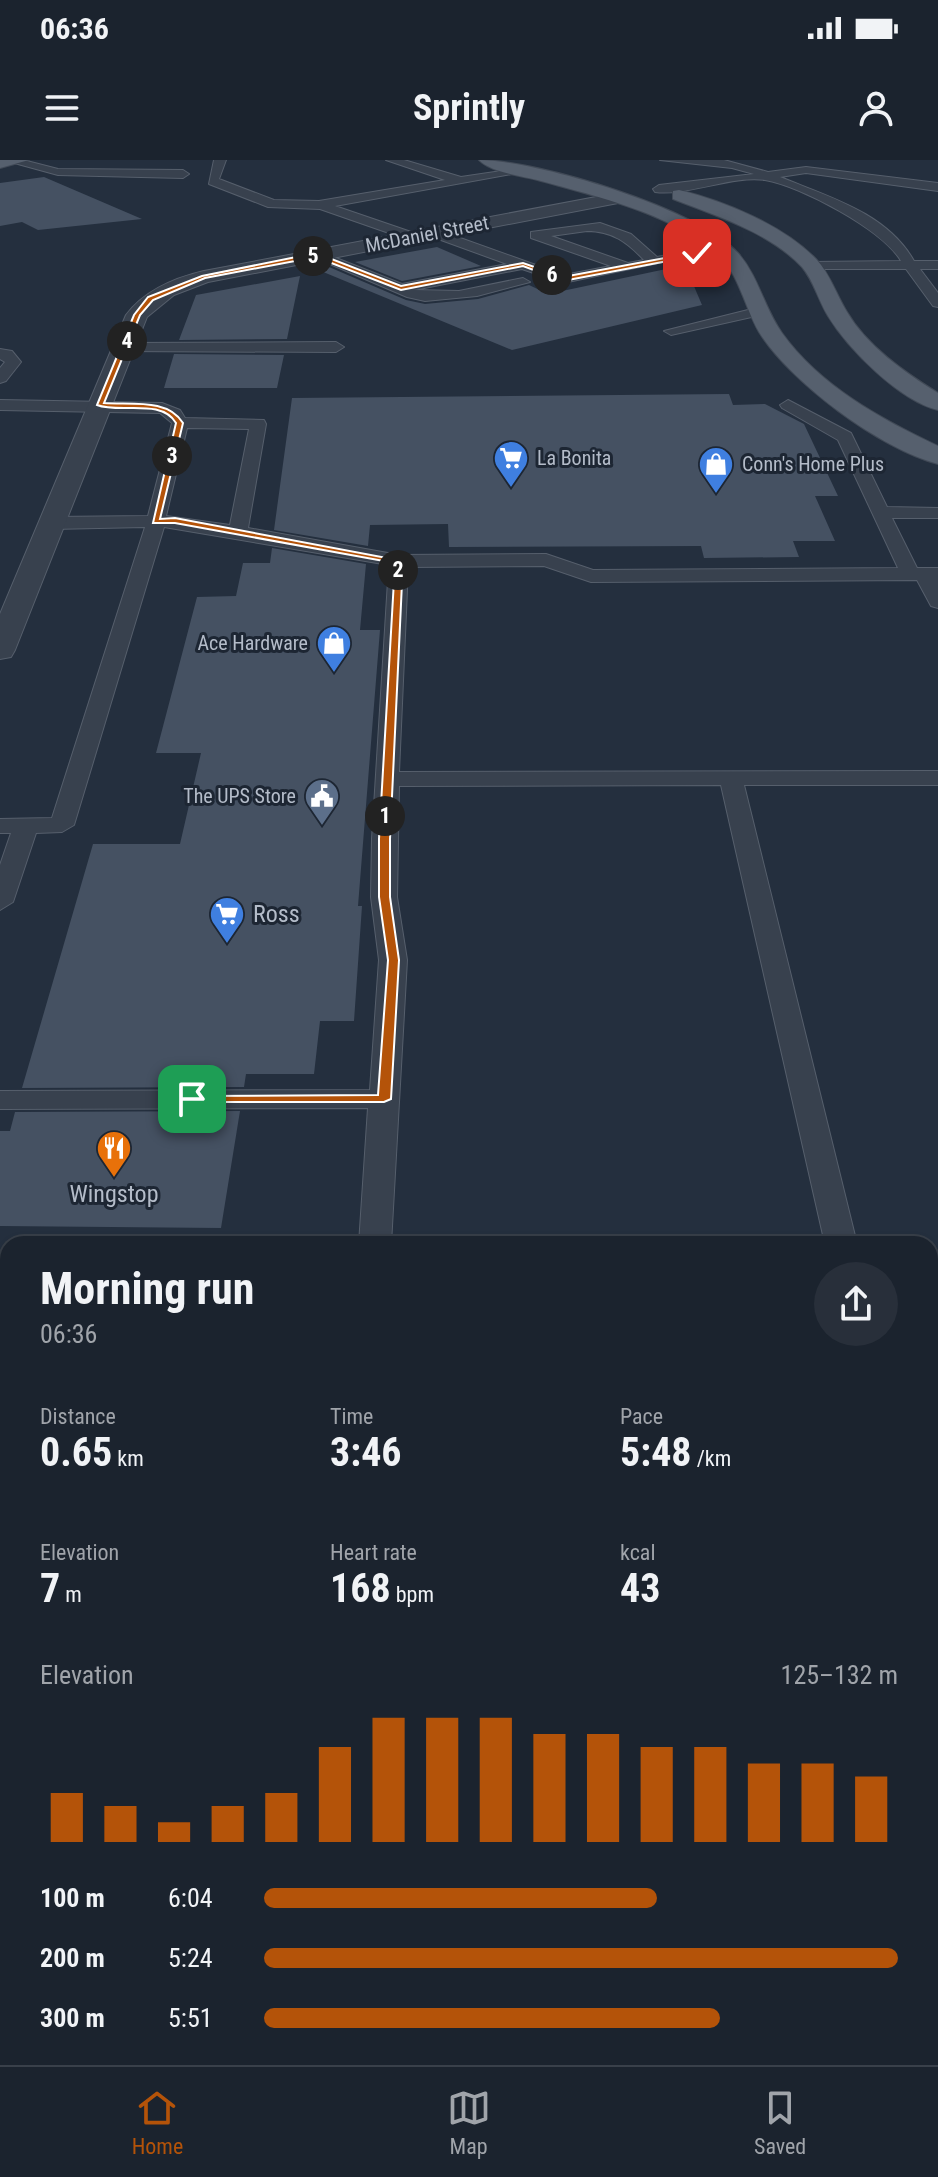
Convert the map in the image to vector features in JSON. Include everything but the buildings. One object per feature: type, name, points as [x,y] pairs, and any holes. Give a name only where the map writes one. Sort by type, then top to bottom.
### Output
[{"type":"main road","points":[[487,160],[675,221],[723,248],[742,268],[770,333],[795,364],[844,401],[938,456]]},
{"type":"main road","points":[[532,174],[603,189],[651,187],[725,215],[793,249],[812,266],[839,316],[862,345],[892,372],[938,403]]},
{"type":"main road","points":[[612,199],[650,198],[725,215]]},
{"type":"street","name":"McDaniel Street","points":[[0,650],[137,315],[150,299],[168,288],[204,277],[612,199]]},
{"type":"lane","points":[[392,160],[460,181]]},
{"type":"lane","points":[[666,160],[739,164],[757,168],[766,176],[838,206],[885,232],[905,253],[910,265],[938,303]]},
{"type":"lane","points":[[11,161],[58,172],[183,174]]},
{"type":"lane","points":[[224,162],[213,181],[272,204],[321,205],[460,181],[532,174]]},
{"type":"lane","points":[[832,167],[860,162]]},
{"type":"lane","points":[[806,165],[938,187]]},
{"type":"lane","points":[[651,187],[766,176],[806,165],[938,178]]},
{"type":"lane","points":[[321,205],[523,264],[563,279],[723,248]]},
{"type":"lane","points":[[627,267],[536,235],[595,224],[637,242],[654,262]]},
{"type":"lane","points":[[316,255],[401,288],[409,296],[433,298],[523,282]]},
{"type":"lane","points":[[401,288],[523,264]]},
{"type":"lane","points":[[812,266],[938,265]]},
{"type":"lane","points":[[671,331],[760,311]]},
{"type":"lane","points":[[124,348],[336,347]]},
{"type":"lane","points":[[0,354],[7,354],[13,362],[1,380]]},
{"type":"lane","points":[[844,401],[782,402],[845,437],[881,512],[924,574],[938,602]]},
{"type":"lane","points":[[0,405],[162,408],[174,413],[180,423],[156,521],[62,825],[0,826]]},
{"type":"lane","points":[[180,423],[258,424],[238,532]]},
{"type":"lane","points":[[881,512],[938,513]]},
{"type":"lane","points":[[52,523],[175,521],[399,561],[546,560],[591,576],[924,574]]},
{"type":"lane","points":[[375,1236],[393,960],[384,897],[399,561]]},
{"type":"lane","points":[[387,779],[938,778]]},
{"type":"lane","points":[[731,779],[839,1236]]},
{"type":"lane","points":[[0,902],[26,826]]},
{"type":"lane","points":[[0,1100],[384,1099]]},
{"type":"place","name":"La Bonita","points":[[511,489]]},
{"type":"place","name":"Conn's Home Plus","points":[[716,495]]},
{"type":"place","name":"Ace Hardware","points":[[334,674]]},
{"type":"place","name":"The UPS Store","points":[[322,827]]},
{"type":"place","name":"Ross","points":[[227,945]]},
{"type":"place","name":"Wingstop","points":[[114,1179]]},
{"type":"route","points":[[192,1099],[384,1099],[393,960],[384,897],[384,839],[399,561],[175,521],[156,521],[180,423],[174,413],[162,408],[100,405],[137,315],[150,299],[168,288],[204,277],[316,255],[401,288],[523,264],[563,279],[697,253]]}]
